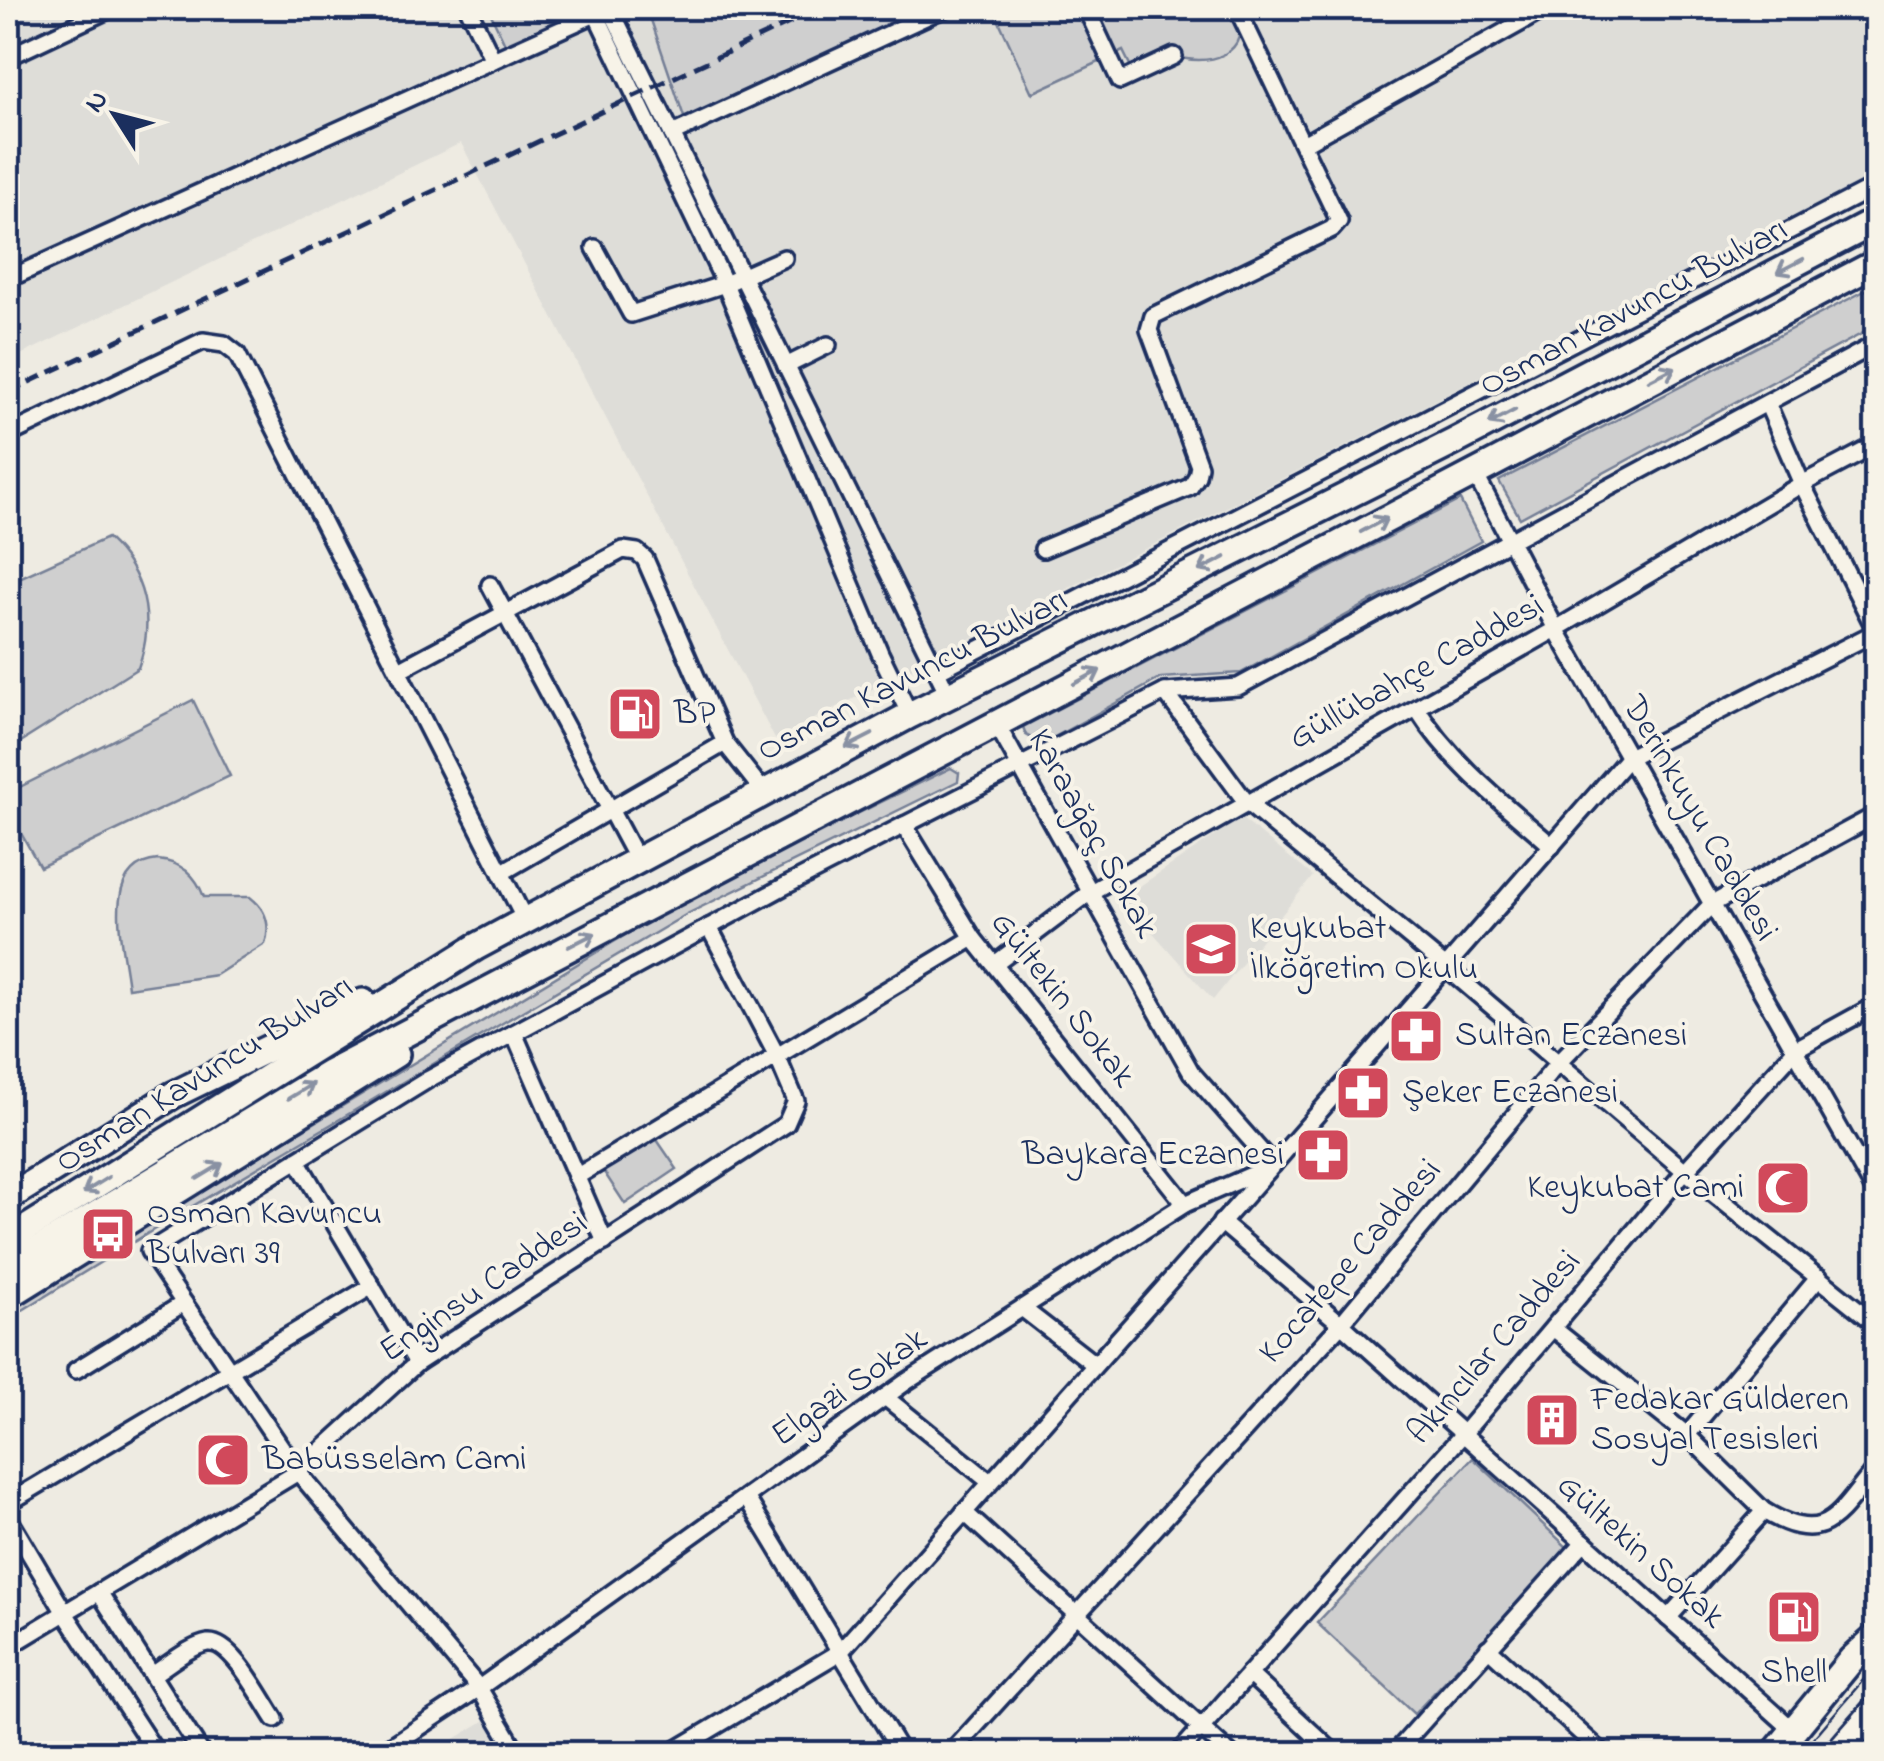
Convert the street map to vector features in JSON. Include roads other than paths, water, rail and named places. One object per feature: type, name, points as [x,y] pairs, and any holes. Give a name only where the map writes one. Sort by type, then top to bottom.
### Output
[{"type":"main road","name":"Osman Kavuncu Bulvarı","points":[[8,1240],[525,920],[763,791],[1437,451],[1876,221]]},
{"type":"main road","name":"Osman Kavuncu Bulvarı","points":[[8,1268],[330,1074],[495,985],[1876,263]]},
{"type":"main road","points":[[8,1198],[173,1095],[476,947]]},
{"type":"main road","points":[[8,1296],[355,1082],[495,985]]},
{"type":"main road","points":[[1774,1754],[1852,1659],[1876,1637]]},
{"type":"main road","points":[[1837,1754],[1876,1710]]},
{"type":"street","points":[[8,57],[112,8]]},
{"type":"street","points":[[468,8],[493,60],[487,63]]},
{"type":"street","points":[[672,134],[945,8]]},
{"type":"street","points":[[1086,8],[1120,81],[1174,56]]},
{"type":"street","points":[[1043,549],[1194,482],[1198,466],[1149,330],[1150,320],[1158,312],[1338,224],[1338,215],[1238,8]]},
{"type":"street","points":[[1304,144],[1547,8]]},
{"type":"street","points":[[8,279],[606,9]]},
{"type":"street","points":[[606,9],[672,134],[949,696]]},
{"type":"street","points":[[606,9],[885,666],[910,715]]},
{"type":"street","points":[[937,671],[1876,186]]},
{"type":"street","points":[[595,248],[632,314],[726,284],[784,258]]},
{"type":"street","points":[[8,436],[202,341],[231,348],[242,360],[525,920]]},
{"type":"street","points":[[518,1754],[478,1688],[298,1472],[149,1252],[429,1079],[709,927],[1166,692],[1238,687],[1876,344]]},
{"type":"street","points":[[786,366],[828,345]]},
{"type":"street","points":[[669,1754],[840,1652],[1274,1165],[1629,757],[1876,631],[1766,403]]},
{"type":"street","name":"Güllübahçe Caddesi","points":[[994,964],[1089,893],[1876,445]]},
{"type":"street","name":"Derinkuyu Caddesi","points":[[1474,472],[1556,630],[1876,1193]]},
{"type":"street","points":[[398,670],[623,550],[637,552],[645,559],[725,743],[763,791]]},
{"type":"street","points":[[490,584],[637,860]]},
{"type":"street","points":[[1166,692],[1246,802],[1685,1172],[1876,1324]]},
{"type":"street","points":[[1418,709],[1462,768],[1552,846]]},
{"type":"street","name":"Karaağaç Sokak","points":[[996,725],[1191,1072],[1274,1165]]},
{"type":"street","points":[[501,873],[725,743]]},
{"type":"street","name":"Kocatepe Caddesi","points":[[950,1754],[1341,1324],[1559,1062],[1712,904],[1876,815]]},
{"type":"street","name":"Gültekin Sokak","points":[[904,825],[974,938],[1185,1204]]},
{"type":"street","name":"Enginsu Caddesi","points":[[8,1647],[298,1472],[416,1363],[786,1124],[796,1101],[776,1054],[709,927]]},
{"type":"street","points":[[576,1177],[974,938]]},
{"type":"street","name":"Akıncılar Caddesi","points":[[1178,1754],[1463,1434],[1685,1172],[1796,1049],[1876,1005]]},
{"type":"street","points":[[514,1033],[604,1242]]},
{"type":"street","points":[[298,1160],[416,1363]]},
{"type":"street","name":"Elgazi Sokak","points":[[379,1754],[478,1688],[886,1397],[1185,1204],[1274,1165]]},
{"type":"street","name":"Gültekin Sokak","points":[[1221,1222],[1341,1324],[1793,1730]]},
{"type":"street","points":[[1687,1435],[1819,1277]]},
{"type":"street","points":[[8,1503],[372,1286]]},
{"type":"street","points":[[76,1370],[184,1304]]},
{"type":"street","points":[[1022,1308],[1094,1364]]},
{"type":"street","points":[[1553,1328],[1687,1435],[1764,1511],[1793,1525],[1812,1528],[1828,1522],[1876,1468]]},
{"type":"street","points":[[886,1397],[990,1482]]},
{"type":"street","points":[[746,1497],[902,1754]]},
{"type":"street","points":[[1668,1618],[1764,1511]]},
{"type":"street","points":[[964,1512],[1230,1754]]},
{"type":"street","points":[[8,1517],[157,1754]]},
{"type":"street","points":[[1394,1754],[1584,1542]]},
{"type":"street","points":[[99,1592],[202,1754]]},
{"type":"street","points":[[152,1675],[204,1644],[217,1644],[230,1652],[275,1719]]},
{"type":"street","points":[[1488,1648],[1604,1754]]},
{"type":"street","points":[[1249,1674],[1335,1754]]},
{"type":"tram line","points":[[1800,1754],[1876,1665]]},
{"type":"railway","points":[[8,392],[821,8]]},
{"type":"place","name":"BP","points":[[635,714]]},
{"type":"place","name":"Keykubat İlköğretim Okulu","points":[[1211,949]]},
{"type":"place","name":"Sultan Eczanesi","points":[[1416,1036]]},
{"type":"place","name":"Şeker Eczanesi","points":[[1363,1093]]},
{"type":"place","name":"Baykara Eczanesi","points":[[1323,1155]]},
{"type":"place","name":"Keykubat Cami","points":[[1783,1188]]},
{"type":"place","name":"Osman Kavuncu Bulvarı 39","points":[[108,1234]]},
{"type":"place","name":"Fedakar Gülderen Sosyal Tesisleri","points":[[1552,1420]]},
{"type":"place","name":"Babüsselam Cami","points":[[223,1460]]},
{"type":"place","name":"Shell","points":[[1794,1617]]}]
